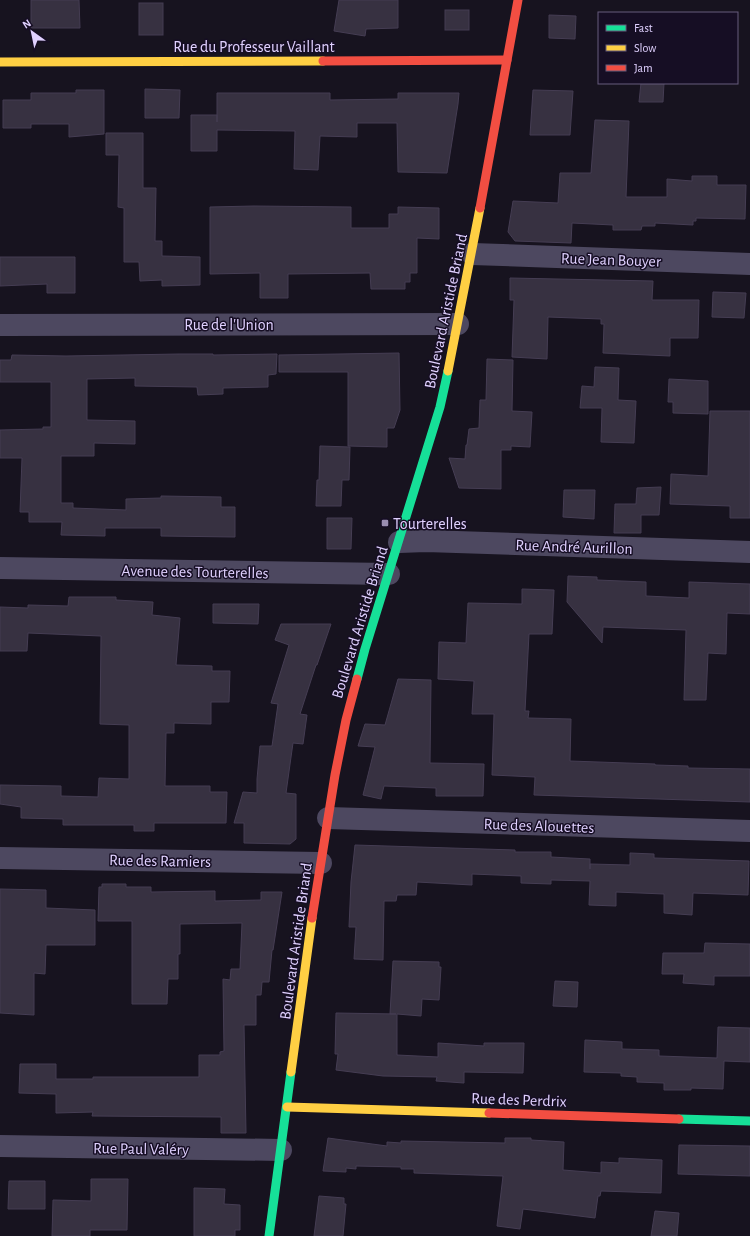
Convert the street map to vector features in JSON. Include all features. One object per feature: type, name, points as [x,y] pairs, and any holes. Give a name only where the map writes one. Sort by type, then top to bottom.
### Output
[{"type":"main road","name":"Boulevard Aristide Briand","points":[[269,1236],[282,1150],[313,908],[335,775],[346,720],[365,650],[440,407],[472,254],[518,0]]},
{"type":"main road","name":"Rue du Professeur Vaillant","points":[[0,62],[507,60]]},
{"type":"main road","name":"Rue des Perdrix","points":[[287,1107],[750,1121]]},
{"type":"street","name":"Rue Jean Bouyer","points":[[472,254],[750,264]]},
{"type":"street","name":"Rue de l'Union","points":[[0,325],[458,324]]},
{"type":"street","name":"Rue André Aurillon","points":[[399,542],[434,541],[750,552]]},
{"type":"street","name":"Avenue des Tourterelles","points":[[0,568],[389,574]]},
{"type":"street","name":"Rue des Alouettes","points":[[328,818],[750,831]]},
{"type":"street","name":"Rue des Ramiers","points":[[0,858],[321,863]]},
{"type":"street","name":"Rue Paul Valéry","points":[[0,1146],[282,1150]]},
{"type":"building","points":[[31,0],[79,0],[80,28],[31,28]]},
{"type":"building","points":[[339,0],[398,0],[398,28],[366,29],[365,36],[334,31]]},
{"type":"building","points":[[139,3],[163,3],[163,35],[139,35]]},
{"type":"building","points":[[445,10],[469,10],[469,30],[445,30]]},
{"type":"building","points":[[549,15],[576,16],[575,39],[549,38]]},
{"type":"building","points":[[641,84],[664,84],[663,102],[639,102]]},
{"type":"building","points":[[145,89],[180,90],[179,118],[145,118]]},
{"type":"building","points":[[76,90],[104,90],[104,134],[69,137],[69,124],[31,124],[31,128],[3,128],[3,100],[31,100],[31,93],[76,93]]},
{"type":"building","points":[[533,90],[573,91],[570,135],[530,135]]},
{"type":"building","points":[[217,93],[330,93],[330,100],[398,99],[398,93],[459,93],[447,173],[398,172],[397,123],[357,123],[357,137],[320,136],[318,170],[294,169],[295,131],[217,130],[217,151],[191,151],[191,115],[217,115]]},
{"type":"building","points":[[595,120],[629,121],[626,197],[667,197],[667,179],[692,181],[692,176],[717,176],[717,185],[746,185],[745,219],[696,218],[696,221],[693,221],[693,225],[655,223],[655,226],[642,226],[641,230],[613,230],[613,225],[572,223],[571,243],[515,241],[508,232],[513,201],[558,203],[560,173],[591,173]]},
{"type":"building","points":[[106,133],[143,133],[143,188],[156,188],[155,241],[162,241],[162,256],[200,257],[200,285],[162,286],[162,280],[140,281],[139,262],[124,262],[124,208],[118,207],[119,155],[106,155]]},
{"type":"building","points":[[210,207],[351,207],[351,228],[389,228],[389,214],[398,214],[398,207],[439,208],[439,239],[417,238],[417,273],[410,273],[410,282],[405,282],[405,289],[371,289],[370,273],[288,274],[288,298],[260,298],[260,273],[210,274]]},
{"type":"building","points":[[0,257],[75,257],[75,293],[47,293],[47,284],[0,286]]},
{"type":"building","points":[[510,278],[653,281],[652,300],[699,300],[698,338],[670,338],[670,356],[603,353],[604,324],[601,324],[601,319],[548,317],[547,359],[512,357],[514,300],[510,300]]},
{"type":"building","points":[[713,292],[746,293],[744,318],[712,317]]},
{"type":"building","points":[[399,353],[400,410],[394,428],[387,428],[387,447],[348,446],[348,372],[279,372],[279,355]]},
{"type":"building","points":[[277,354],[276,374],[268,375],[268,387],[223,388],[223,394],[198,395],[197,387],[135,386],[135,378],[87,379],[87,420],[135,421],[135,444],[94,443],[94,456],[61,456],[61,503],[73,503],[73,508],[126,510],[126,499],[161,498],[161,496],[221,497],[221,507],[235,507],[235,537],[161,536],[161,528],[105,528],[105,536],[61,535],[62,522],[29,522],[29,512],[20,512],[22,458],[0,458],[0,430],[43,429],[43,427],[51,427],[51,382],[0,382],[0,360],[11,360],[12,355],[66,356]]},
{"type":"building","points":[[487,359],[513,360],[512,411],[532,412],[530,447],[511,446],[511,450],[501,450],[501,489],[459,488],[449,458],[465,459],[469,429],[479,428],[480,400],[486,400]]},
{"type":"building","points":[[595,367],[619,368],[618,400],[636,401],[634,443],[601,442],[602,408],[580,408],[582,386],[594,387]]},
{"type":"building","points":[[669,379],[708,381],[708,414],[673,413],[673,402],[668,402]]},
{"type":"building","points":[[710,411],[750,411],[750,518],[730,518],[730,506],[670,504],[671,474],[708,476]]},
{"type":"building","points":[[320,446],[350,447],[349,480],[342,480],[341,506],[316,506],[317,480],[319,480]]},
{"type":"building","points":[[661,487],[659,515],[641,515],[641,533],[614,533],[615,504],[636,504],[637,488]]},
{"type":"building","points":[[564,490],[595,490],[594,519],[563,517]]},
{"type":"building","points":[[327,518],[352,518],[351,549],[327,549]]},
{"type":"building","points":[[568,576],[597,577],[597,580],[646,582],[646,596],[689,598],[689,582],[750,584],[750,614],[727,613],[726,654],[708,653],[706,700],[684,700],[686,630],[603,627],[602,643],[567,602]]},
{"type":"building","points":[[522,589],[554,590],[552,634],[529,634],[525,711],[529,711],[528,718],[571,719],[570,761],[655,764],[688,766],[688,768],[750,769],[750,802],[534,795],[535,777],[492,775],[494,714],[472,714],[474,681],[438,679],[439,642],[466,643],[468,603],[522,604]]},
{"type":"building","points":[[69,597],[116,597],[116,600],[153,602],[152,615],[180,618],[176,665],[212,666],[212,671],[230,671],[229,702],[211,702],[211,724],[174,723],[174,733],[166,733],[165,786],[210,786],[210,792],[227,792],[226,823],[154,823],[154,831],[134,831],[134,825],[63,825],[63,819],[21,818],[21,807],[0,804],[0,785],[61,786],[61,796],[98,797],[99,778],[129,779],[129,725],[100,724],[101,636],[28,633],[27,651],[0,651],[0,607],[28,608],[28,605],[68,606]]},
{"type":"building","points":[[213,604],[259,604],[258,624],[213,623]]},
{"type":"building","points":[[281,624],[331,624],[300,714],[307,715],[303,744],[293,743],[286,793],[296,794],[296,839],[290,844],[244,843],[244,823],[234,823],[243,792],[257,793],[260,746],[272,746],[278,704],[271,703],[289,645],[275,640]]},
{"type":"building","points":[[398,679],[431,680],[430,763],[484,764],[483,796],[436,796],[436,788],[384,786],[381,799],[363,795],[375,747],[358,746],[365,724],[385,725]]},
{"type":"building","points":[[355,845],[515,850],[515,852],[551,852],[551,857],[590,859],[590,864],[630,865],[630,853],[654,854],[654,858],[749,861],[748,895],[693,893],[692,915],[664,913],[664,894],[616,892],[616,906],[589,905],[590,881],[551,880],[551,884],[521,883],[521,876],[472,874],[472,885],[417,882],[416,895],[397,895],[396,901],[384,901],[383,960],[354,959],[356,927],[349,927],[351,882]]},
{"type":"building","points":[[102,884],[126,884],[126,887],[151,887],[151,892],[215,891],[215,901],[261,900],[261,892],[282,892],[272,950],[269,982],[262,982],[261,995],[256,995],[256,1025],[244,1025],[246,1133],[221,1133],[221,1117],[92,1116],[93,1112],[56,1113],[56,1094],[19,1093],[20,1064],[56,1064],[56,1079],[93,1079],[93,1077],[199,1077],[199,1055],[220,1055],[220,1052],[224,1051],[223,979],[230,980],[231,969],[240,969],[242,923],[180,924],[178,979],[168,979],[167,1004],[132,1004],[132,921],[98,921],[99,887],[102,887]]},
{"type":"building","points":[[0,889],[46,890],[46,908],[95,910],[95,945],[46,945],[45,974],[34,973],[34,1015],[0,1013]]},
{"type":"building","points":[[705,943],[750,944],[750,976],[714,976],[714,985],[683,983],[684,974],[662,974],[663,953],[704,953]]},
{"type":"building","points":[[393,961],[439,962],[439,967],[441,967],[439,1000],[422,999],[421,1016],[397,1014],[397,1055],[438,1057],[438,1043],[484,1046],[484,1043],[524,1043],[523,1073],[464,1072],[464,1083],[436,1081],[437,1077],[383,1076],[336,1070],[338,1054],[335,1054],[336,1013],[390,1014]]},
{"type":"building","points":[[555,981],[578,982],[577,1007],[553,1006]]},
{"type":"building","points":[[718,1027],[750,1028],[750,1062],[724,1061],[723,1089],[691,1088],[691,1090],[664,1090],[664,1083],[637,1082],[637,1077],[621,1076],[621,1073],[584,1072],[585,1040],[622,1042],[622,1049],[659,1050],[659,1056],[717,1058]]},
{"type":"building","points":[[328,1138],[387,1146],[387,1142],[401,1143],[401,1141],[505,1143],[505,1138],[531,1138],[531,1140],[564,1142],[563,1170],[601,1173],[601,1162],[619,1163],[619,1158],[662,1160],[661,1193],[601,1191],[600,1196],[598,1196],[595,1218],[523,1209],[520,1229],[497,1226],[503,1176],[414,1173],[414,1169],[401,1169],[401,1167],[356,1166],[356,1169],[346,1168],[346,1172],[323,1171]]},
{"type":"building","points":[[679,1145],[750,1146],[750,1176],[678,1174]]},
{"type":"building","points":[[91,1179],[128,1179],[127,1230],[90,1230],[90,1236],[52,1236],[53,1200],[91,1201]]},
{"type":"building","points":[[9,1181],[45,1181],[45,1209],[8,1209]]},
{"type":"building","points":[[194,1188],[225,1189],[224,1204],[240,1205],[240,1230],[235,1230],[235,1236],[194,1236]]},
{"type":"building","points":[[319,1196],[344,1198],[344,1204],[346,1204],[343,1236],[314,1236]]},
{"type":"building","points":[[655,1211],[679,1213],[677,1236],[651,1236]]},
{"type":"traffic: fast","points":[[357,679],[440,407],[448,371]]},
{"type":"traffic: fast","points":[[269,1236],[291,1072]]},
{"type":"traffic: fast","points":[[679,1119],[750,1121]]},
{"type":"traffic: slow","points":[[0,62],[323,61]]},
{"type":"traffic: slow","points":[[448,371],[480,208]]},
{"type":"traffic: slow","points":[[291,1072],[312,918]]},
{"type":"traffic: slow","points":[[287,1107],[489,1113]]},
{"type":"traffic: jam","points":[[480,208],[518,0]]},
{"type":"traffic: jam","points":[[323,61],[507,60]]},
{"type":"traffic: jam","points":[[312,918],[335,775],[346,720],[357,679]]},
{"type":"traffic: jam","points":[[489,1113],[679,1119]]},
{"type":"place","name":"Tourterelles","points":[[385,523]]}]
